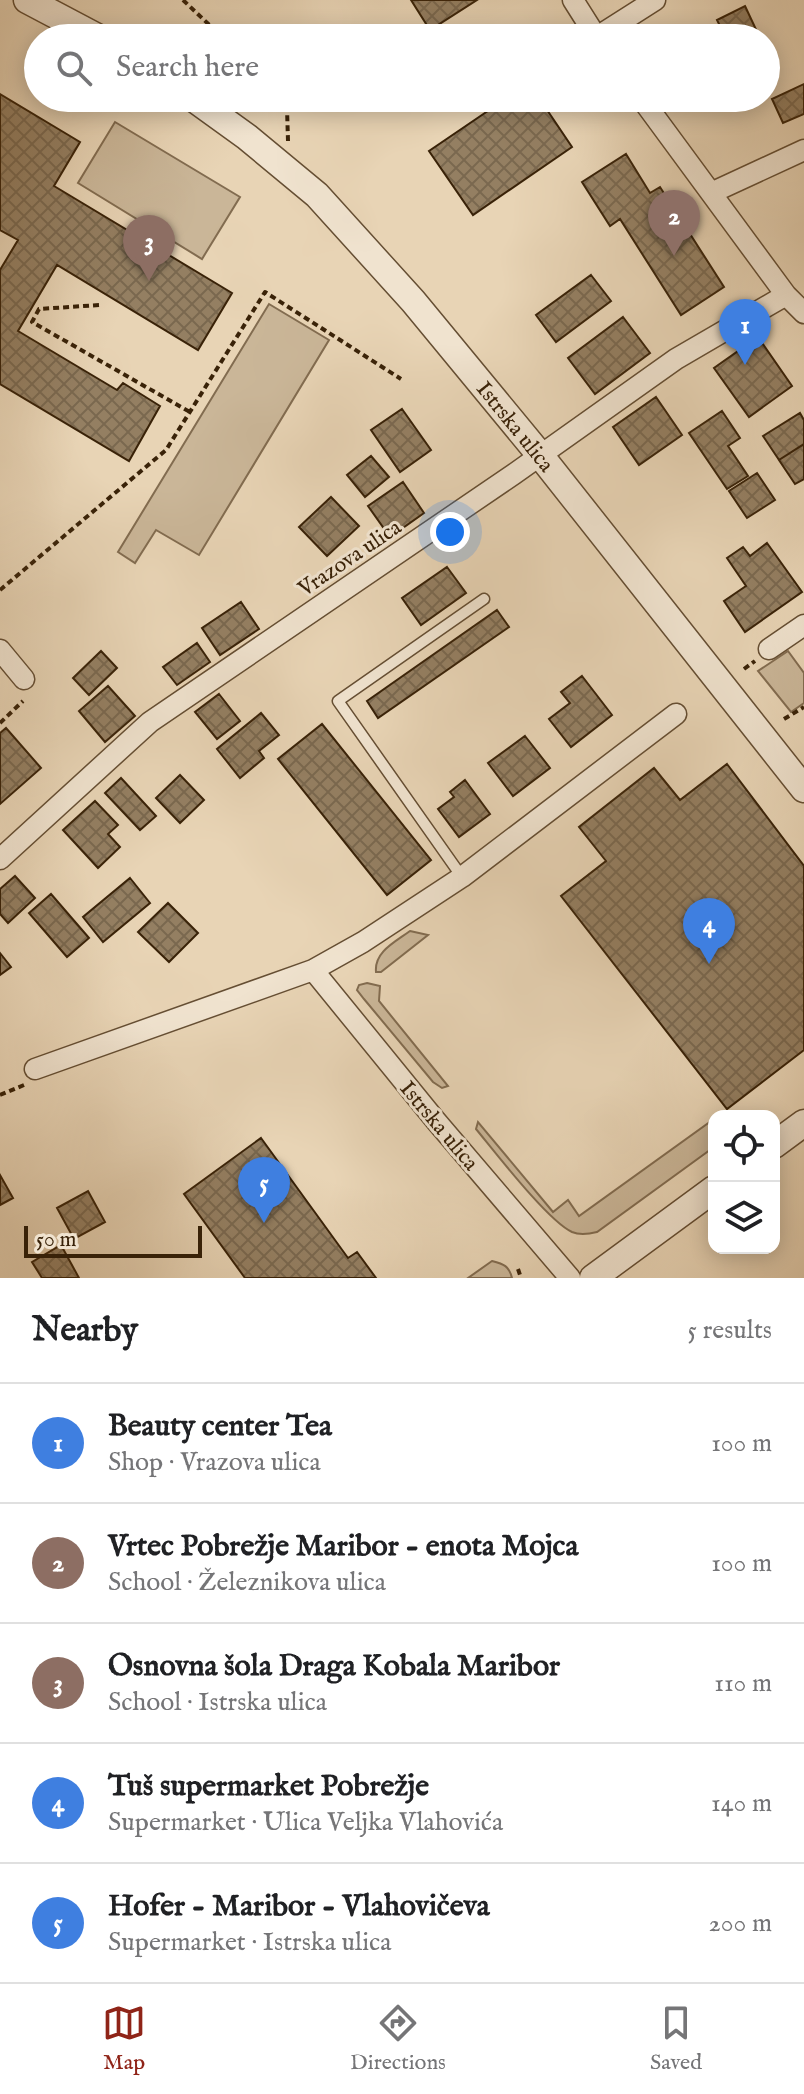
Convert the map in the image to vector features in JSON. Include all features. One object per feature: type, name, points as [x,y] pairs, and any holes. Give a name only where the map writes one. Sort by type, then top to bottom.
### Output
[{"type":"street","points":[[27,0],[72,24]]},
{"type":"street","points":[[573,0],[588,24]]},
{"type":"street","points":[[618,24],[655,0]]},
{"type":"street","name":"Istrska ulica","points":[[212,112],[317,195],[413,301],[540,455],[804,789]]},
{"type":"street","points":[[651,112],[786,295],[804,313]]},
{"type":"street","points":[[711,193],[804,150]]},
{"type":"street","name":"Vrazova ulica","points":[[0,859],[150,722],[676,359],[786,295]]},
{"type":"street","points":[[769,649],[804,625]]},
{"type":"street","points":[[0,650],[24,679]]},
{"type":"street","points":[[35,1069],[313,970],[363,942],[462,877],[676,714]]},
{"type":"street","name":"Istrska ulica","points":[[313,970],[570,1278]]},
{"type":"street","points":[[780,1141],[804,1123]]},
{"type":"street","points":[[593,1278],[708,1193]]},
{"type":"lane","points":[[462,877],[338,701],[484,599]]},
{"type":"path","points":[[183,0],[208,24]]},
{"type":"path","points":[[287,112],[289,147]]},
{"type":"path","points":[[0,590],[166,450],[265,292],[401,379]]},
{"type":"path","points":[[99,305],[39,309],[32,322],[190,412]]},
{"type":"path","points":[[0,723],[24,700],[24,679]]},
{"type":"path","points":[[784,719],[804,707]]},
{"type":"path","points":[[518,1269],[521,1278]]},
{"type":"shaded area","points":[[115,122],[240,197],[202,259],[78,183]]},
{"type":"shaded area","points":[[269,304],[329,340],[199,555],[156,530],[135,563],[118,552]]},
{"type":"shaded area","points":[[788,651],[804,673],[804,703],[791,712],[758,671]]},
{"type":"shaded area","points":[[410,931],[428,935],[381,972],[376,972],[382,953]]},
{"type":"shaded area","points":[[359,985],[380,986],[379,1001],[448,1086],[442,1088],[433,1082],[364,999],[357,990]]},
{"type":"shaded area","points":[[478,1122],[553,1212],[568,1200],[579,1216],[708,1123],[708,1151],[597,1232],[578,1234],[562,1225],[522,1185],[476,1129]]},
{"type":"shaded area","points":[[492,1261],[505,1266],[512,1278],[468,1278]]},
{"type":"building","points":[[411,0],[477,0],[439,24],[426,24]]},
{"type":"building","points":[[745,6],[753,24],[719,24],[717,20]]},
{"type":"building","points":[[804,84],[804,114],[783,123],[778,112],[780,95]]},
{"type":"building","points":[[0,94],[24,108],[24,112],[30,112],[80,142],[54,186],[232,293],[198,350],[57,265],[18,331],[117,390],[123,383],[160,406],[129,461],[0,384],[0,270],[18,240],[0,230]]},
{"type":"building","points":[[486,112],[548,112],[572,147],[473,215],[429,151]]},
{"type":"building","points":[[626,154],[650,193],[660,187],[724,287],[681,315],[620,219],[610,226],[582,182]]},
{"type":"building","points":[[591,275],[611,301],[556,342],[536,315]]},
{"type":"building","points":[[623,317],[650,353],[595,394],[568,358]]},
{"type":"building","points":[[758,337],[792,386],[749,417],[714,368]]},
{"type":"building","points":[[656,397],[682,435],[639,465],[613,427]]},
{"type":"building","points":[[402,409],[431,450],[400,472],[371,430]]},
{"type":"building","points":[[722,411],[740,438],[728,446],[748,476],[727,489],[689,433]]},
{"type":"building","points":[[800,413],[804,420],[804,444],[779,460],[763,436]]},
{"type":"building","points":[[804,444],[804,479],[795,484],[779,460]]},
{"type":"building","points":[[371,456],[389,477],[365,497],[347,475]]},
{"type":"building","points":[[757,473],[775,500],[747,518],[729,491]]},
{"type":"building","points":[[403,482],[424,513],[390,537],[368,506]]},
{"type":"building","points":[[331,497],[359,526],[327,556],[299,527]]},
{"type":"building","points":[[767,543],[802,592],[745,632],[724,601],[746,586],[727,558],[743,547],[750,556]]},
{"type":"building","points":[[447,567],[466,593],[421,625],[402,598]]},
{"type":"building","points":[[241,602],[259,629],[220,655],[202,628]]},
{"type":"building","points":[[497,610],[509,627],[378,718],[367,701]]},
{"type":"building","points":[[197,643],[210,662],[177,685],[163,667]]},
{"type":"building","points":[[101,651],[117,668],[89,695],[73,678]]},
{"type":"building","points":[[582,676],[612,715],[571,747],[549,719],[570,703],[561,692]]},
{"type":"building","points":[[108,686],[135,716],[105,742],[79,711]]},
{"type":"building","points":[[219,694],[240,721],[217,739],[195,712]]},
{"type":"building","points":[[261,713],[279,735],[259,751],[264,758],[240,778],[217,749]]},
{"type":"building","points":[[322,724],[431,860],[387,895],[278,759]]},
{"type":"building","points":[[6,728],[41,768],[0,804],[0,733]]},
{"type":"building","points":[[525,736],[550,768],[513,796],[488,763]]},
{"type":"building","points":[[727,764],[804,866],[804,1050],[727,1109],[561,896],[606,861],[579,827],[654,768],[680,800]]},
{"type":"building","points":[[180,775],[204,800],[180,823],[156,798]]},
{"type":"building","points":[[121,778],[156,816],[140,830],[105,793]]},
{"type":"building","points":[[465,780],[490,814],[459,837],[438,809],[454,797],[450,792]]},
{"type":"building","points":[[95,801],[118,825],[108,834],[120,847],[98,868],[63,830]]},
{"type":"building","points":[[15,876],[35,898],[8,923],[0,914],[0,889]]},
{"type":"building","points":[[130,878],[150,903],[103,942],[83,917]]},
{"type":"building","points":[[51,894],[89,938],[67,957],[29,913]]},
{"type":"building","points":[[168,903],[198,933],[169,962],[138,932]]},
{"type":"building","points":[[0,953],[11,967],[0,975]]},
{"type":"building","points":[[261,1138],[348,1258],[357,1252],[376,1278],[245,1278],[184,1194]]},
{"type":"building","points":[[0,1175],[13,1198],[0,1205]]},
{"type":"building","points":[[88,1191],[105,1222],[74,1239],[57,1208]]},
{"type":"building","points":[[61,1245],[79,1278],[42,1278],[32,1262]]},
{"type":"place","name":"Vrtec Pobrežje Maribor - enota Mojca","points":[[674,256]]},
{"type":"place","name":"Osnovna šola Draga Kobala Maribor","points":[[149,281]]},
{"type":"place","name":"Beauty center Tea","points":[[745,365]]},
{"type":"place","name":"Tuš supermarket Pobrežje","points":[[709,964]]},
{"type":"place","name":"Hofer - Maribor - Vlahovičeva","points":[[264,1223]]}]
